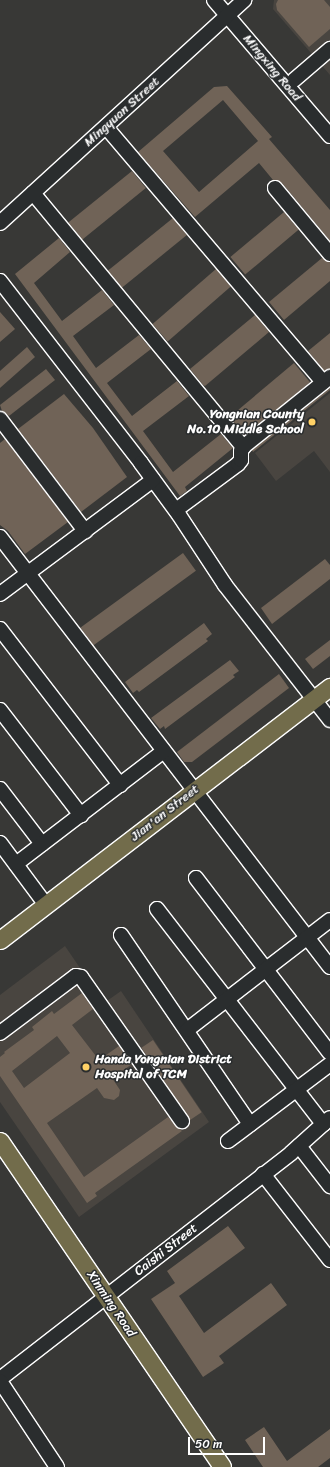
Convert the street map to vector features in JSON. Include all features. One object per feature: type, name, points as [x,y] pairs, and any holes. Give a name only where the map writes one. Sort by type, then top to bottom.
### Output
[{"type":"main road","name":"Jian'an Street","points":[[0,940],[330,686]]},
{"type":"main road","name":"Xinming Road","points":[[0,1141],[208,1467]]},
{"type":"main road","name":"Xinming Road","points":[[0,1161],[222,1467]]},
{"type":"street","name":"Mingxing Road","points":[[214,0],[229,8],[294,80],[330,123]]},
{"type":"street","name":"Mingyuan Street","points":[[0,223],[106,127],[229,8],[244,0]]},
{"type":"street","name":"Mingxing Road","points":[[229,8],[330,136]]},
{"type":"street","points":[[294,80],[330,49]]},
{"type":"street","points":[[106,127],[326,379],[243,447],[241,451],[241,460],[238,464],[176,510]]},
{"type":"street","points":[[275,188],[330,254]]},
{"type":"street","points":[[33,193],[243,447]]},
{"type":"street","points":[[0,281],[176,510],[225,585],[330,720]]},
{"type":"street","points":[[0,419],[85,531]]},
{"type":"street","points":[[0,594],[153,480]]},
{"type":"street","points":[[0,537],[330,966]]},
{"type":"street","points":[[0,629],[120,785]]},
{"type":"street","points":[[0,710],[81,814]]},
{"type":"street","points":[[16,864],[164,751]]},
{"type":"street","points":[[0,789],[42,844]]},
{"type":"street","points":[[0,843],[46,904]]},
{"type":"street","points":[[196,878],[330,1053]]},
{"type":"street","points":[[157,909],[296,1089],[327,1121]]},
{"type":"street","points":[[187,1030],[330,920]]},
{"type":"street","points":[[121,935],[250,1124]]},
{"type":"street","points":[[0,1033],[76,976],[81,977],[182,1121]]},
{"type":"street","points":[[228,1141],[330,1064]]},
{"type":"street","name":"Caishi Street","points":[[0,1380],[299,1146],[327,1121]]},
{"type":"street","points":[[299,1146],[330,1186]]},
{"type":"street","points":[[263,1174],[330,1260]]},
{"type":"street","points":[[0,1380],[57,1467]]},
{"type":"shaded area","points":[[274,0],[330,0],[330,75],[273,9]]},
{"type":"shaded area","name":"Yongnian County No.10 Middle School","points":[[330,393],[330,472],[314,451],[276,481],[255,453]]},
{"type":"shaded area","name":"Handa Yongnian District Hospital of TCM","points":[[65,946],[104,1003],[121,991],[209,1122],[79,1217],[0,1102],[0,995]]},
{"type":"building","points":[[278,0],[324,0],[330,7],[330,29],[309,47],[277,10],[276,4]]},
{"type":"building","points":[[227,86],[272,137],[269,139],[330,210],[330,241],[282,183],[273,180],[259,163],[195,217],[138,152],[214,87]],"holes":[[[223,100],[258,141],[199,192],[163,151]]]},
{"type":"building","points":[[132,171],[146,188],[82,240],[68,223]]},
{"type":"building","points":[[284,212],[299,230],[245,275],[230,257]]},
{"type":"building","points":[[173,218],[187,235],[122,288],[108,271]]},
{"type":"building","points":[[59,238],[70,252],[34,283],[62,321],[102,290],[114,305],[73,336],[96,368],[139,335],[151,349],[107,383],[132,416],[177,381],[189,396],[143,431],[173,472],[221,434],[233,448],[185,487],[187,491],[180,496],[15,274]]},
{"type":"building","points":[[322,258],[330,262],[330,281],[284,320],[269,302]]},
{"type":"building","points":[[216,269],[231,286],[168,341],[153,324]]},
{"type":"building","points":[[0,312],[15,329],[0,342]]},
{"type":"building","points":[[255,315],[269,332],[205,386],[203,385],[190,369]]},
{"type":"building","points":[[330,333],[330,369],[324,371],[308,351]]},
{"type":"building","points":[[27,347],[35,357],[0,388],[0,371]]},
{"type":"building","points":[[294,363],[310,382],[245,437],[229,418]]},
{"type":"building","points":[[46,369],[55,380],[9,416],[2,411],[0,405]]},
{"type":"building","points":[[330,388],[330,390],[253,452],[252,450]]},
{"type":"building","points":[[64,394],[93,428],[127,477],[81,512],[18,429]]},
{"type":"building","points":[[5,439],[68,522],[25,554],[8,531],[0,525],[0,443]]},
{"type":"building","points":[[183,553],[196,571],[93,645],[80,628]]},
{"type":"building","points":[[325,559],[330,565],[330,579],[272,624],[261,608]]},
{"type":"building","points":[[204,623],[212,634],[206,639],[208,641],[139,692],[137,690],[133,693],[125,682]]},
{"type":"building","points":[[330,640],[330,656],[313,669],[305,659]]},
{"type":"building","points":[[230,660],[239,671],[233,675],[235,677],[165,729],[164,726],[160,729],[151,718]]},
{"type":"building","points":[[279,674],[289,688],[192,762],[184,762],[177,752]]},
{"type":"building","points":[[82,993],[93,1009],[72,1025],[99,1060],[119,1046],[132,1064],[112,1078],[120,1090],[119,1096],[114,1100],[104,1098],[97,1088],[47,1123],[84,1177],[168,1117],[182,1131],[95,1193],[97,1196],[87,1203],[0,1076],[0,1057],[5,1053],[4,1052],[34,1030],[32,1027],[52,1011],[54,1014]],"holes":[[[57,1036],[70,1053],[24,1088],[12,1071]]]},
{"type":"building","points":[[153,1040],[202,1112],[190,1120],[141,1048]]},
{"type":"building","points":[[228,1226],[245,1248],[179,1296],[204,1333],[271,1283],[287,1305],[219,1356],[224,1363],[203,1377],[151,1299],[175,1283],[167,1271]]},
{"type":"building","points":[[264,1427],[287,1461],[330,1429],[330,1458],[318,1467],[263,1467],[245,1440]]},
{"type":"place","name":"Yongnian County No.10 Middle School","points":[[312,422]]},
{"type":"place","name":"Handa Yongnian District Hospital of TCM","points":[[86,1067]]}]
